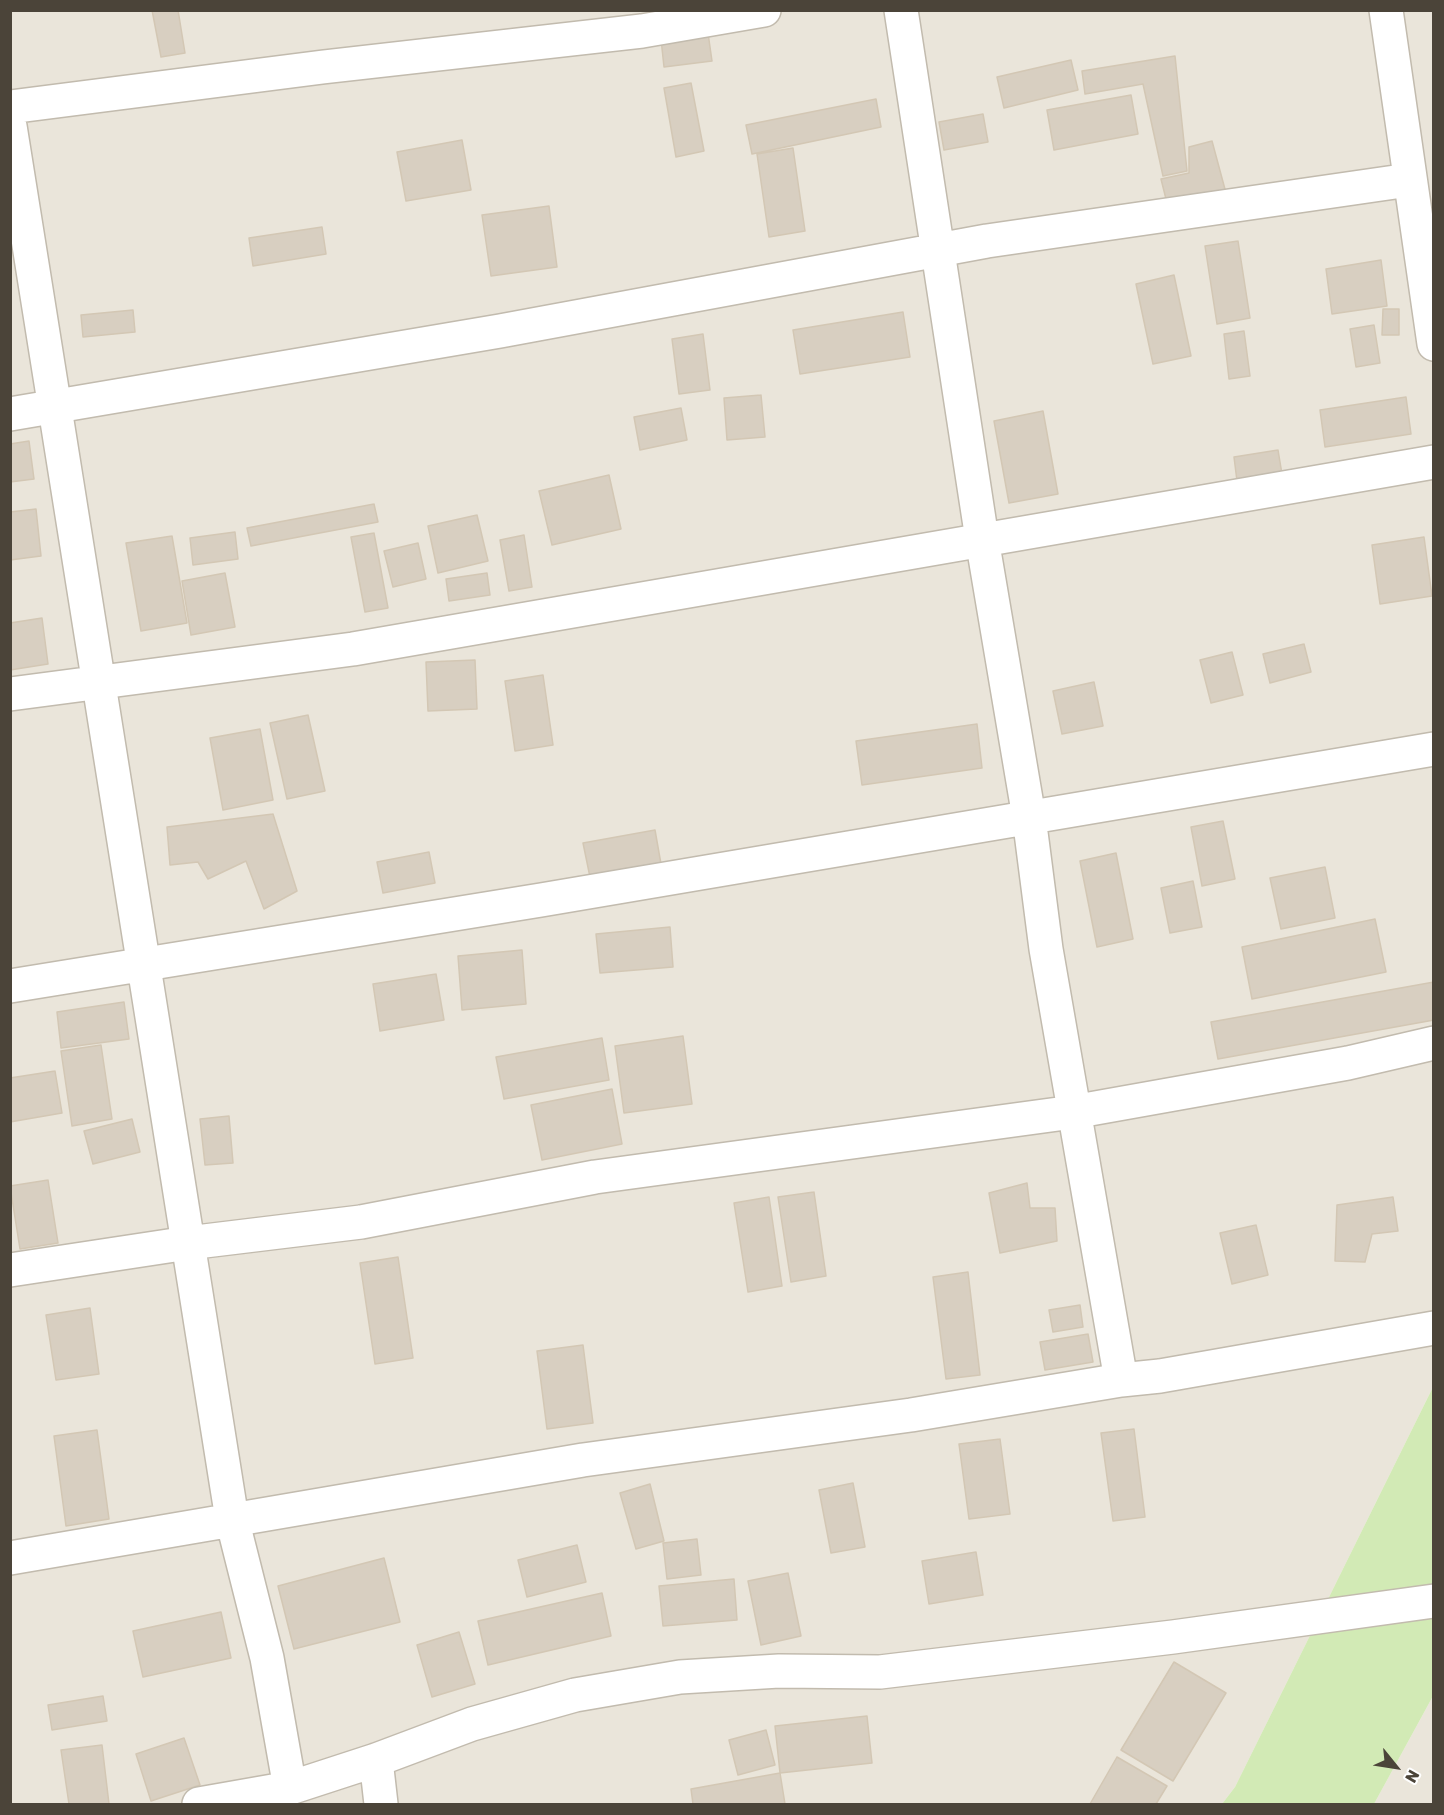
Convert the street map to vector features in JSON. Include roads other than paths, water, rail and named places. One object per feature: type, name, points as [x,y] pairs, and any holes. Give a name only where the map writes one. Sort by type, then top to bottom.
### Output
[{"type":"street","points":[[10,107],[323,67],[642,31],[765,10]]},
{"type":"street","points":[[901,10],[982,538],[1029,817],[1046,949],[1121,1380]]},
{"type":"street","points":[[1386,10],[1434,344]]},
{"type":"street","points":[[10,126],[232,1519],[267,1658],[290,1788]]},
{"type":"street","points":[[10,414],[500,331],[939,250],[1409,180]]},
{"type":"street","points":[[10,694],[353,649],[982,538],[1434,462]]},
{"type":"street","points":[[10,986],[144,966],[1434,749]]},
{"type":"street","points":[[10,1270],[188,1243],[361,1222],[595,1178],[1073,1112],[1348,1063],[1434,1043]]},
{"type":"street","points":[[10,1558],[583,1460],[911,1415],[1121,1380],[1160,1376],[1434,1328]]},
{"type":"street","points":[[199,1804],[290,1788],[376,1760],[472,1724],[575,1695],[680,1677],[779,1671],[880,1672],[1173,1637],[1434,1601]]},
{"type":"street","points":[[376,1760],[381,1804]]}]
